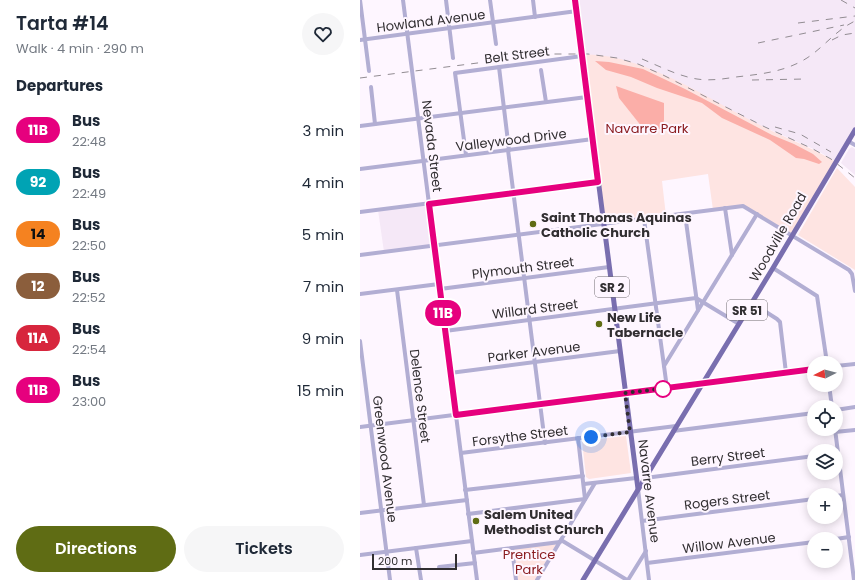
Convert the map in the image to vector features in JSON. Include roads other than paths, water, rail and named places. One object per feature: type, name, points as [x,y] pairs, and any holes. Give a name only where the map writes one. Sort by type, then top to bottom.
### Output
[{"type":"main road","name":"Navarre Avenue","points":[[575,0],[638,489]]},
{"type":"main road","name":"Woodville Road","points":[[583,580],[752,303],[855,130]]},
{"type":"street","points":[[360,0],[369,71]]},
{"type":"street","name":"Nevada Street","points":[[403,0],[477,580]]},
{"type":"street","points":[[446,0],[453,58]]},
{"type":"street","points":[[490,0],[496,44]]},
{"type":"street","points":[[533,0],[535,17]]},
{"type":"street","name":"Howland Avenue","points":[[360,40],[577,11]]},
{"type":"street","name":"Belt Street","points":[[460,113],[455,73],[582,56]]},
{"type":"street","points":[[499,67],[513,193],[545,442]]},
{"type":"street","points":[[541,70],[546,102]]},
{"type":"street","points":[[371,87],[375,124]]},
{"type":"street","points":[[360,126],[587,97]]},
{"type":"street","points":[[460,113],[466,155]]},
{"type":"street","name":"Valleywood Drive","points":[[360,169],[593,139]]},
{"type":"street","points":[[848,141],[855,145]]},
{"type":"street","points":[[360,212],[598,182]]},
{"type":"street","points":[[360,255],[519,236],[743,206],[849,270],[852,274],[855,291]]},
{"type":"street","points":[[726,208],[732,255]]},
{"type":"street","points":[[685,214],[698,311]]},
{"type":"street","points":[[664,366],[757,214]]},
{"type":"street","points":[[644,219],[667,388]]},
{"type":"street","name":"Plymouth Street","points":[[360,294],[524,278],[609,267]]},
{"type":"street","points":[[773,268],[817,296],[826,356]]},
{"type":"street","name":"Delence Street","points":[[397,290],[424,505]]},
{"type":"street","points":[[696,298],[739,324]]},
{"type":"street","name":"Willard Street","points":[[445,331],[696,298]]},
{"type":"street","points":[[752,303],[778,319],[780,322],[786,373]]},
{"type":"street","name":"Greenwood Avenue","points":[[360,341],[390,580]]},
{"type":"street","name":"Parker Avenue","points":[[450,373],[620,351]]},
{"type":"street","points":[[843,365],[855,364]]},
{"type":"street","points":[[360,427],[807,370]]},
{"type":"street","points":[[360,387],[366,386]]},
{"type":"street","points":[[843,409],[855,407]]},
{"type":"street","name":"Forsythe Street","points":[[461,453],[630,432],[807,414]]},
{"type":"street","points":[[843,430],[855,430]]},
{"type":"street","points":[[578,438],[585,500]]},
{"type":"street","name":"Berry Street","points":[[645,478],[807,457]]},
{"type":"street","points":[[465,490],[583,476]]},
{"type":"street","points":[[584,484],[636,478]]},
{"type":"street","points":[[842,480],[855,580]]},
{"type":"street","points":[[537,580],[595,483]]},
{"type":"street","name":"Navarre Avenue","points":[[638,489],[649,580]]},
{"type":"street","points":[[360,513],[467,500]]},
{"type":"street","points":[[468,514],[585,500]]},
{"type":"street","name":"Rogers Street","points":[[642,521],[807,500]]},
{"type":"street","points":[[843,540],[855,541]]},
{"type":"street","points":[[360,555],[472,541]]},
{"type":"street","points":[[473,553],[560,541],[628,580],[646,551]]},
{"type":"street","name":"Willow Avenue","points":[[647,563],[807,543]]},
{"type":"street","points":[[416,548],[421,580]]},
{"type":"street","points":[[512,548],[516,580]]},
{"type":"street","points":[[439,567],[475,563]]},
{"type":"railway","points":[[841,0],[855,8]]},
{"type":"railway","points":[[798,23],[855,16]]},
{"type":"railway","points":[[642,59],[676,73],[697,79],[716,80],[764,73],[799,63],[819,49],[842,29],[855,21]]},
{"type":"railway","points":[[758,43],[844,25]]},
{"type":"railway","points":[[832,40],[842,35],[855,33]]},
{"type":"railway","points":[[360,78],[548,54],[588,54],[617,58],[638,64],[663,75],[765,127],[813,149],[831,159],[855,178]]},
{"type":"railway","points":[[752,80],[806,79]]},
{"type":"railway","points":[[775,127],[800,134],[831,152]]},
{"type":"place","name":"Saint Thomas Aquinas Catholic Church","points":[[533,224]]},
{"type":"place","name":"New Life Tabernacle","points":[[599,324]]},
{"type":"place","name":"Salem United Methodist Church","points":[[476,521]]},
{"type":"park label","name":"Navarre Park","points":[[647,128]]},
{"type":"park label","name":"Prentice Park","points":[[529,562]]}]
